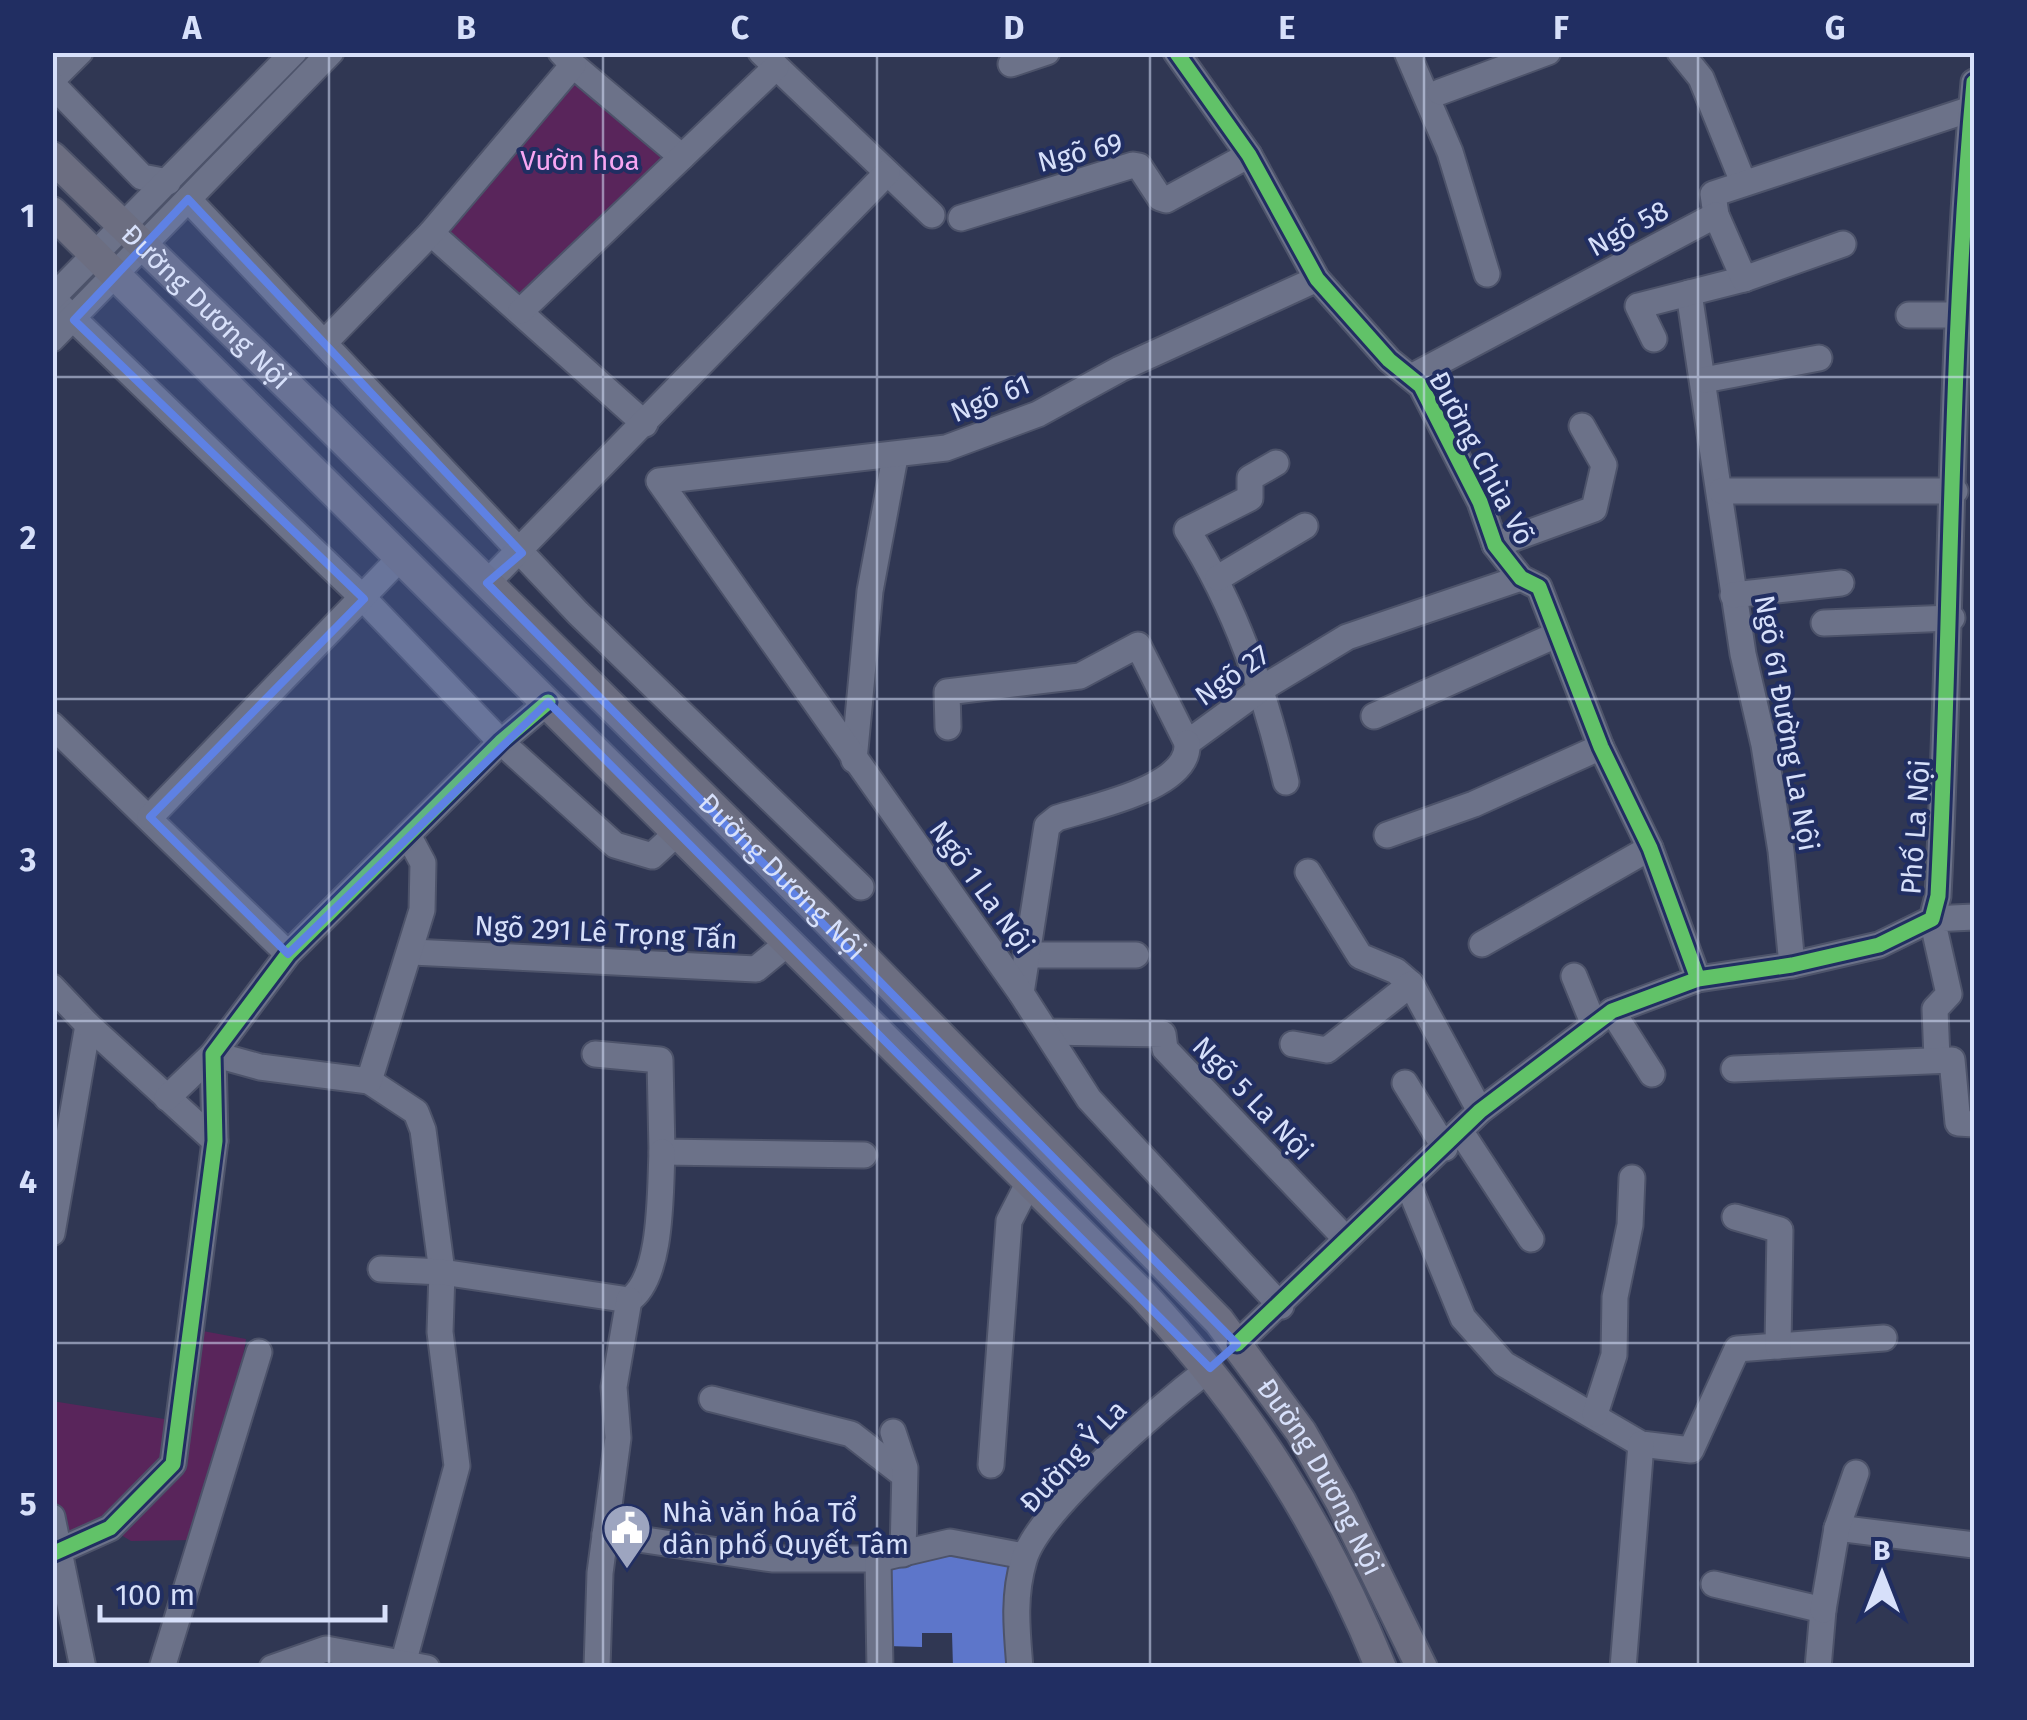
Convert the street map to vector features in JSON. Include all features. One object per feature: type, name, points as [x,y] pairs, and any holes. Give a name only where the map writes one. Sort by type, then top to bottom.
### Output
[{"type":"main road","name":"Đường Dương Nội","points":[[52,158],[823,916],[1237,1344],[1301,1432],[1341,1502],[1422,1668]]},
{"type":"main road","name":"Đường Dương Nội","points":[[52,212],[789,942],[1210,1368],[1271,1454],[1343,1574],[1381,1668]]},
{"type":"main road","points":[[1210,1368],[1237,1344]]},
{"type":"street","points":[[80,52],[52,82],[142,178],[168,182]]},
{"type":"street","points":[[133,237],[168,182],[294,52]]},
{"type":"street","points":[[52,338],[74,320],[107,264],[133,237],[188,199],[331,52]]},
{"type":"street","points":[[1012,64],[1047,52]]},
{"type":"street","name":"Đường Chùa Võ","points":[[1176,52],[1249,155],[1317,278],[1390,360],[1413,376],[1480,502],[1495,545],[1521,578],[1539,587],[1601,747],[1650,848],[1698,980]]},
{"type":"street","points":[[1407,52],[1450,152],[1487,274]]},
{"type":"street","points":[[1440,92],[1548,52]]},
{"type":"street","points":[[1688,55],[1743,182]]},
{"type":"street","points":[[324,342],[431,232],[567,59],[682,157]]},
{"type":"street","points":[[521,310],[682,157],[769,60],[932,214]]},
{"type":"street","name":"Phố La Nội","points":[[1237,1344],[1281,1306],[1480,1111],[1603,1018],[1698,980],[1792,966],[1879,944],[1932,919],[1938,896],[1959,632],[1955,492],[1966,374],[1968,190],[1974,82]]},
{"type":"street","points":[[1744,279],[1716,215],[1712,194],[1973,108]]},
{"type":"street","name":"Ngõ 69","points":[[961,218],[1132,165],[1140,166],[1160,198],[1166,200],[1249,155]]},
{"type":"street","points":[[488,583],[888,173]]},
{"type":"street","points":[[188,199],[578,614],[861,886]]},
{"type":"street","name":"Ngõ 58","points":[[1413,376],[1716,215]]},
{"type":"street","points":[[431,232],[645,424]]},
{"type":"street","points":[[1654,339],[1638,306],[1744,279],[1843,244]]},
{"type":"street","points":[[107,264],[52,298],[364,599],[500,742],[616,845],[652,856],[678,832]]},
{"type":"street","name":"Ngõ 61","points":[[659,481],[946,448],[1038,414],[1120,369],[1317,278]]},
{"type":"street","name":"Ngõ 61 Đường La Nội","points":[[1689,293],[1734,595],[1778,834],[1792,966]]},
{"type":"street","points":[[1909,315],[1967,316]]},
{"type":"street","points":[[1704,380],[1819,358]]},
{"type":"street","points":[[1495,545],[1594,508],[1604,464],[1582,426]]},
{"type":"street","points":[[854,760],[870,591],[895,456]]},
{"type":"street","points":[[1276,463],[1250,478],[1250,498],[1187,530],[1218,578],[1261,688],[1286,782]]},
{"type":"street","name":"Ngõ 1 La Nội","points":[[659,481],[1021,993],[1090,1098],[1281,1306]]},
{"type":"street","points":[[1720,492],[1955,492]]},
{"type":"street","points":[[1218,578],[1305,526]]},
{"type":"street","points":[[150,816],[402,557]]},
{"type":"street","name":"Ngõ 27","points":[[948,727],[947,692],[1080,676],[1138,646],[1187,743],[1261,688],[1348,637],[1521,578]]},
{"type":"street","points":[[1734,595],[1841,583]]},
{"type":"street","points":[[1824,623],[1959,632]]},
{"type":"street","points":[[1374,716],[1556,635]]},
{"type":"street","points":[[167,1098],[213,1054],[288,954],[500,742],[548,702]]},
{"type":"street","points":[[52,725],[288,954]]},
{"type":"street","points":[[1021,993],[1047,826],[1166,780],[1182,765],[1187,743]]},
{"type":"street","points":[[1387,835],[1474,804],[1601,747]]},
{"type":"street","points":[[369,1082],[422,910],[423,864],[408,835]]},
{"type":"street","points":[[1482,944],[1650,848]]},
{"type":"street","points":[[1308,872],[1360,956],[1396,970],[1411,984],[1480,1111]]},
{"type":"street","points":[[1937,1059],[1934,1008],[1949,994],[1932,919],[1974,917]]},
{"type":"street","name":"Ngõ 291 Lê Trọng Tấn","points":[[412,952],[756,969],[789,942]]},
{"type":"street","points":[[1026,955],[1136,955]]},
{"type":"street","points":[[1574,976],[1603,1018],[1652,1074]]},
{"type":"street","points":[[1293,1044],[1327,1050],[1411,984]]},
{"type":"street","points":[[52,987],[215,1141]]},
{"type":"street","points":[[52,1233],[88,1025]]},
{"type":"street","name":"Ngõ 5 La Nội","points":[[1046,1032],[1163,1034],[1165,1049],[1346,1239]]},
{"type":"street","points":[[213,1054],[260,1068],[369,1082],[416,1112],[423,1130],[442,1272],[440,1332],[457,1466],[416,1664],[326,1649],[272,1668]]},
{"type":"street","points":[[56,1553],[110,1528],[173,1464],[215,1141],[213,1054]]},
{"type":"street","points":[[381,1269],[442,1272],[630,1300],[639,1294],[650,1265],[659,1217],[660,1060],[594,1054]]},
{"type":"street","points":[[1734,1069],[1952,1060],[1958,1122],[1974,1124]]},
{"type":"street","points":[[1405,1083],[1531,1238]]},
{"type":"street","points":[[662,1152],[864,1154]]},
{"type":"street","points":[[1595,1414],[1614,1355],[1615,1298],[1630,1225],[1632,1178]]},
{"type":"street","points":[[991,1465],[1010,1222],[1029,1182]]},
{"type":"street","points":[[1408,1184],[1464,1318],[1504,1364],[1641,1444],[1691,1450],[1737,1349],[1884,1338]]},
{"type":"street","points":[[1735,1217],[1780,1230],[1778,1346]]},
{"type":"street","points":[[597,1668],[605,1534],[618,1438],[614,1387],[630,1300]]},
{"type":"street","points":[[162,1668],[259,1352]]},
{"type":"street","name":"Đường Ỷ La","points":[[1020,1668],[1014,1608],[1024,1556],[1060,1506],[1156,1410],[1210,1368]]},
{"type":"street","points":[[712,1399],[852,1434],[904,1475]]},
{"type":"street","points":[[880,1668],[890,1556],[904,1475],[893,1432]]},
{"type":"street","points":[[1622,1668],[1641,1444]]},
{"type":"street","points":[[1818,1668],[1837,1528],[1856,1473]]},
{"type":"street","points":[[53,1518],[56,1553],[84,1668]]},
{"type":"street","points":[[1837,1528],[1974,1545]]},
{"type":"street","points":[[605,1534],[772,1559],[890,1556],[950,1542],[1024,1556]]},
{"type":"street","points":[[1714,1584],[1823,1610]]},
{"type":"highlighted area","points":[[188,199],[522,553],[487,583],[1219,1321],[1237,1344],[1210,1368],[548,702],[288,954],[150,817],[364,599],[74,320]]},
{"type":"green space","name":"Vườn hoa","points":[[573,69],[678,157],[521,306],[435,232]]},
{"type":"green space","points":[[192,1329],[246,1339],[222,1477],[196,1540],[131,1541],[111,1529],[174,1465]]},
{"type":"green space","points":[[52,1401],[177,1421],[171,1463],[109,1527],[61,1550],[53,1512]]},
{"type":"water","points":[[887,1557],[1023,1557],[1019,1667],[953,1667],[952,1633],[922,1633],[922,1647],[887,1646]]},
{"type":"cycle path","points":[[1176,52],[1249,155],[1317,279],[1389,360],[1421,386],[1480,502],[1495,545],[1521,578],[1539,587],[1601,747],[1650,848],[1698,979]]},
{"type":"cycle path","points":[[1237,1344],[1480,1111],[1612,1011],[1698,979],[1792,965],[1879,945],[1932,919],[1938,896],[1955,387],[1974,82]]},
{"type":"cycle path","points":[[52,1554],[110,1528],[173,1464],[215,1141],[213,1054],[288,954],[501,742],[548,702]]},
{"type":"place","name":"Nhà văn hóa Tổ dân phố Quyết Tâm","points":[[627,1570]]}]
